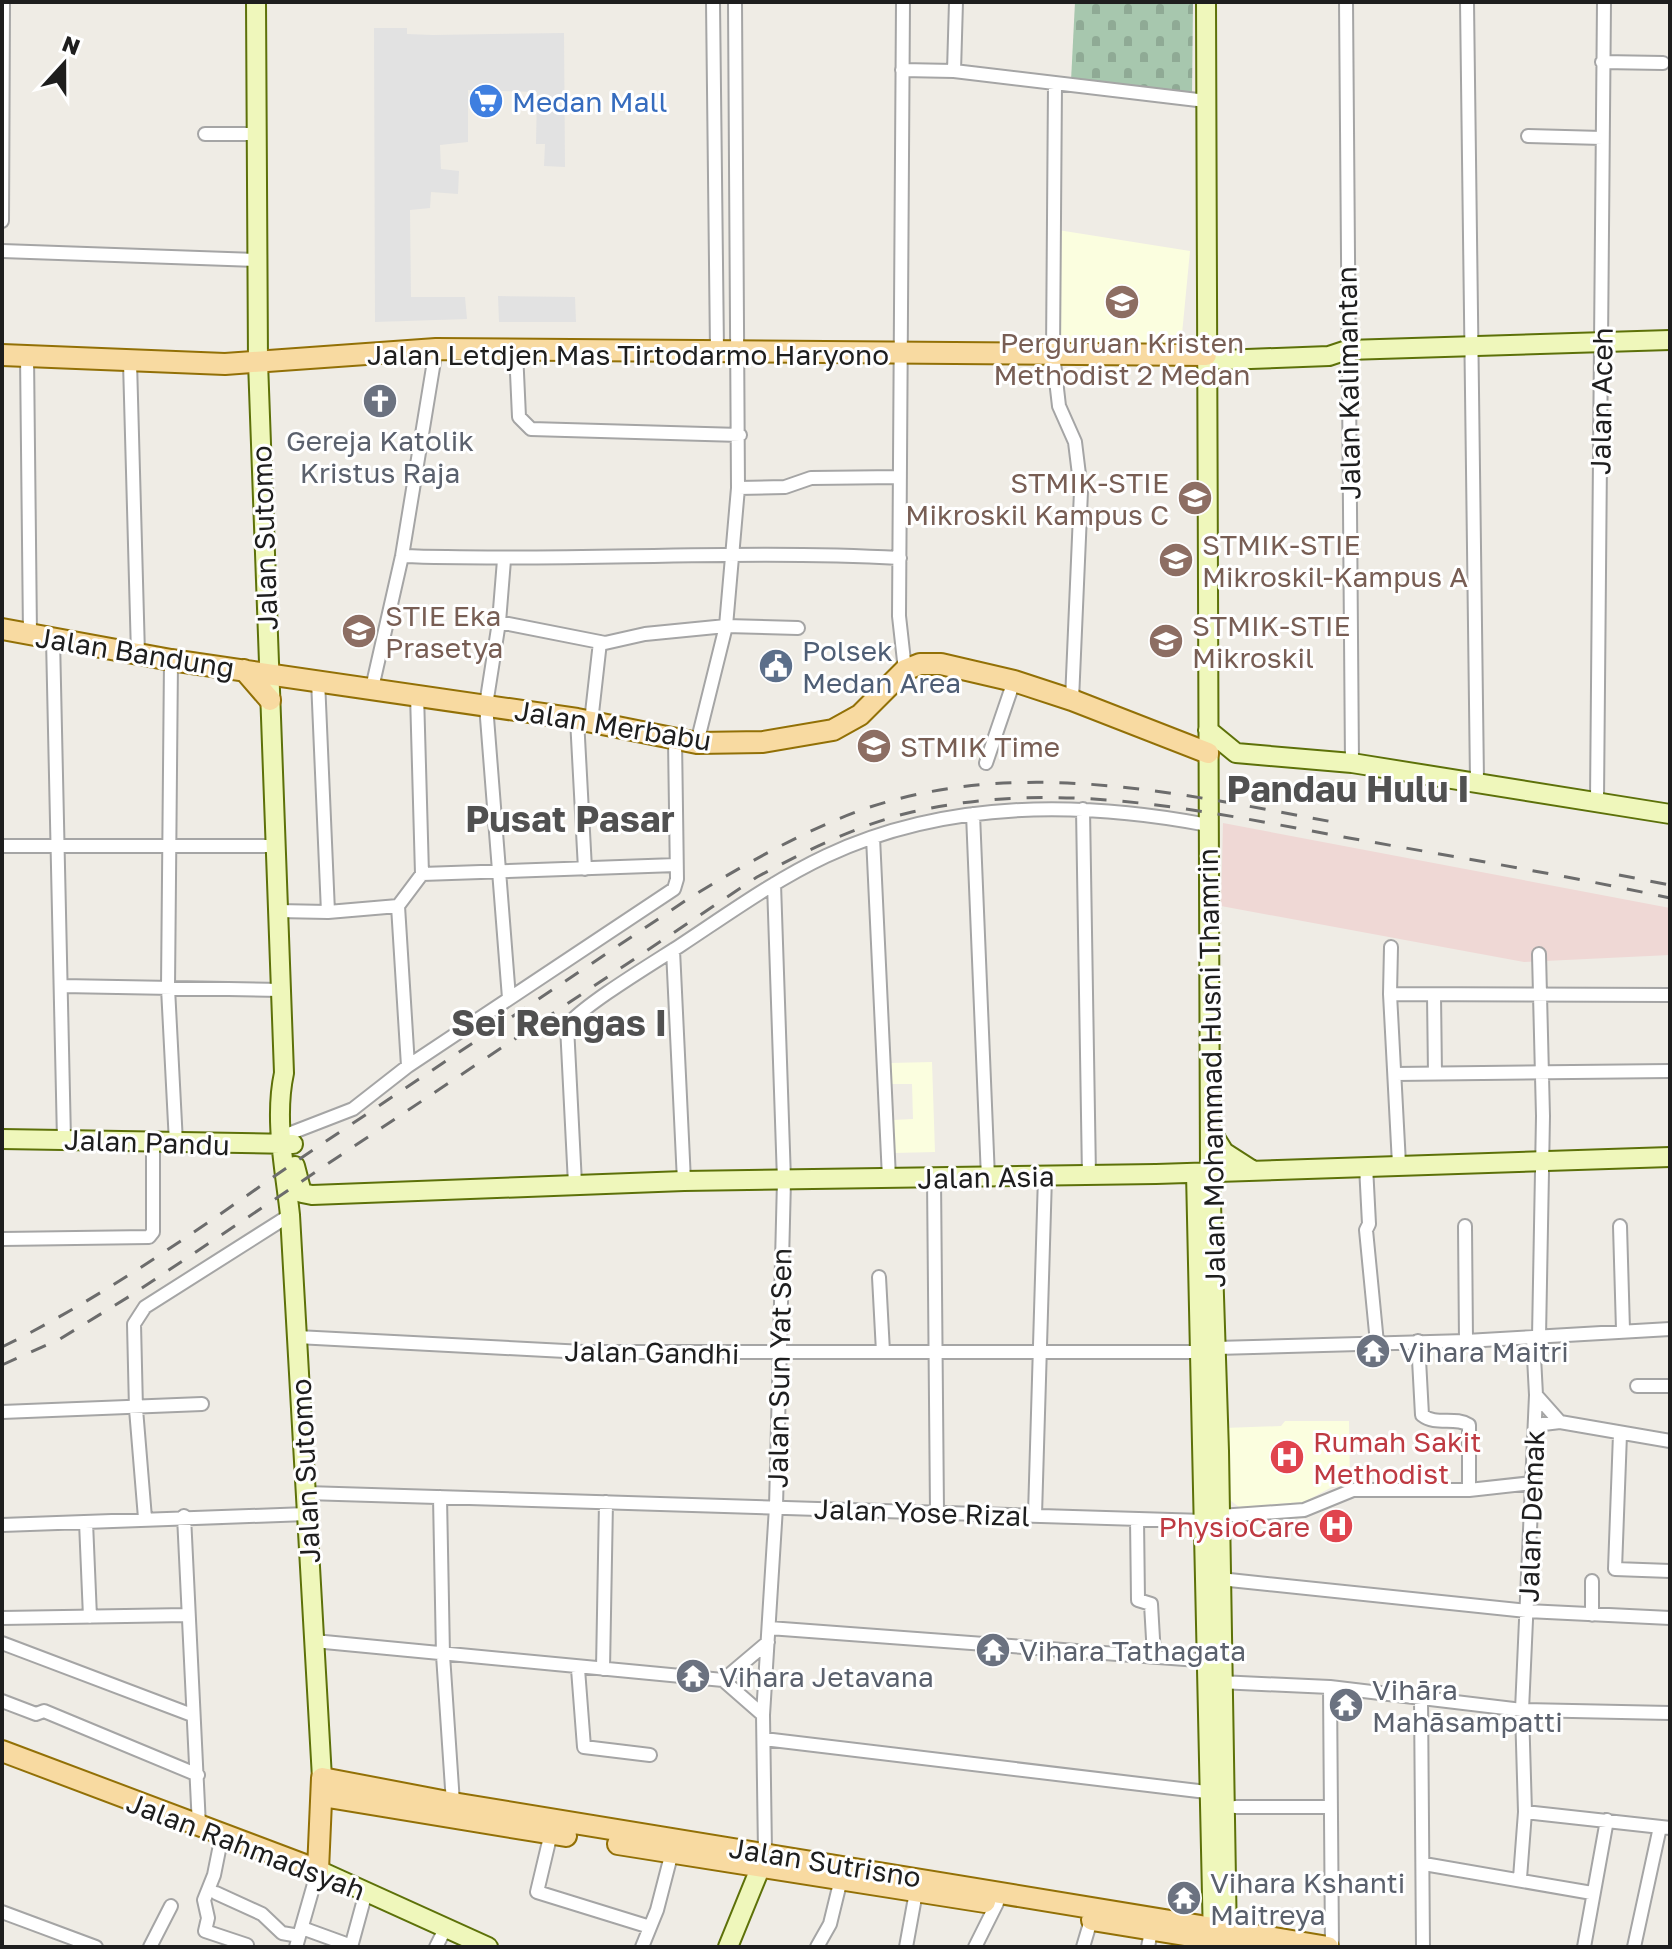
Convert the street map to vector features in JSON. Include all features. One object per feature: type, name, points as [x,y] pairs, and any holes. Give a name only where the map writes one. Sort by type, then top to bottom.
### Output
[{"type":"main road","name":"Jalan Sutomo","points":[[256,2],[258,362],[284,1073],[291,1093],[290,1215],[322,1787],[318,1870]]},
{"type":"main road","name":"Jalan Mohammad Husni Thamrin","points":[[1206,2],[1210,1128],[1203,1173],[1216,1682],[1222,1797],[1220,1934]]},
{"type":"main road","points":[[1206,355],[1222,360],[1329,356],[1347,350],[1670,340]]},
{"type":"main road","name":"Jalan Letdjen Mas Tirtodarmo Haryono","points":[[2,355],[130,362],[258,362],[436,349],[1206,355]]},
{"type":"main road","name":"Jalan Bandung","points":[[2,629],[171,660],[269,672]]},
{"type":"main road","points":[[905,670],[920,664],[941,664],[1014,681],[1072,700],[1208,762],[1236,753],[1352,763],[1670,814]]},
{"type":"main road","points":[[244,670],[270,700]]},
{"type":"main road","name":"Jalan Merbabu","points":[[269,672],[584,720],[697,743],[763,742],[833,730],[860,715],[905,670]]},
{"type":"main road","points":[[1208,730],[1236,753]]},
{"type":"main road","points":[[1210,1128],[1224,1152],[1255,1171]]},
{"type":"main road","name":"Jalan Pandu","points":[[2,1139],[153,1144],[289,1141]]},
{"type":"main road","name":"Jalan Sutomo","points":[[289,1141],[302,1193]]},
{"type":"main road","name":"Jalan Asia","points":[[302,1193],[684,1181],[1089,1176],[1670,1157]]},
{"type":"main road","name":"Jalan Mohammad Husni Thamrin","points":[[1212,1518],[1220,1579],[1216,1661]]},
{"type":"main road","name":"Jalan Rahmadsyah","points":[[2,1751],[318,1870],[488,1947]]},
{"type":"main road","name":"Jalan Sutrisno","points":[[322,1787],[453,1803],[763,1859],[1220,1934],[1330,1947]]},
{"type":"main road","name":"Jalan Sutrisno","points":[[322,1787],[551,1833],[672,1852],[763,1859],[841,1879],[1091,1920],[1149,1939],[1220,1934],[1258,1947]]},
{"type":"main road","points":[[728,1947],[763,1859]]},
{"type":"street","points":[[2,221],[3,2]]},
{"type":"street","points":[[697,743],[726,626],[734,556],[740,435],[727,351],[713,2]]},
{"type":"street","points":[[727,351],[735,2]]},
{"type":"street","points":[[903,2],[899,616],[905,670]]},
{"type":"street","points":[[954,71],[956,2]]},
{"type":"street","name":"Jalan Kalimantan","points":[[1346,2],[1352,763]]},
{"type":"street","points":[[1467,2],[1477,781]]},
{"type":"street","name":"Jalan Aceh","points":[[1597,800],[1604,2]]},
{"type":"street","points":[[1602,62],[1663,63]]},
{"type":"street","points":[[902,70],[954,71],[1206,101]]},
{"type":"street","points":[[1055,84],[1053,354],[1060,412],[1075,442],[1080,471],[1072,700]]},
{"type":"street","points":[[205,134],[257,134]]},
{"type":"street","points":[[1528,136],[1602,138]]},
{"type":"street","points":[[2,251],[257,260]]},
{"type":"street","points":[[372,688],[402,556],[436,349]]},
{"type":"street","points":[[516,351],[519,417],[531,429],[740,435]]},
{"type":"street","points":[[27,355],[30,634]]},
{"type":"street","points":[[130,362],[138,654]]},
{"type":"street","points":[[738,488],[785,487],[805,478],[900,477]]},
{"type":"street","points":[[402,556],[504,560],[734,556],[900,558]]},
{"type":"street","points":[[504,560],[499,622],[486,705],[509,998]]},
{"type":"street","points":[[499,622],[600,642],[726,626],[798,628]]},
{"type":"street","points":[[53,639],[64,1140]]},
{"type":"street","points":[[585,869],[584,720],[600,642]]},
{"type":"street","points":[[171,660],[168,988],[176,1143]]},
{"type":"street","points":[[318,680],[328,912]]},
{"type":"street","points":[[986,763],[1014,681]]},
{"type":"street","points":[[408,1066],[398,906],[422,874],[417,694]]},
{"type":"street","points":[[289,1141],[353,1109],[408,1066],[674,889],[675,740]]},
{"type":"street","points":[[1083,809],[1089,1176]]},
{"type":"street","points":[[575,1184],[566,1032],[571,1020],[774,884],[826,856],[873,837],[973,814],[1083,809],[1158,815],[1208,825]]},
{"type":"street","points":[[973,814],[988,1178]]},
{"type":"street","points":[[873,837],[889,1178]]},
{"type":"street","points":[[2,846],[275,846]]},
{"type":"street","points":[[422,874],[676,865]]},
{"type":"street","name":"Jalan Sun Yat Sen","points":[[763,1859],[763,1715],[776,1507],[784,1180],[774,884]]},
{"type":"street","points":[[278,911],[328,912],[398,906]]},
{"type":"street","points":[[1391,947],[1390,994],[1399,1164]]},
{"type":"street","points":[[673,950],[684,1181]]},
{"type":"street","name":"Jalan Demak","points":[[1520,1878],[1525,1812],[1522,1710],[1535,1425],[1542,1160],[1539,954]]},
{"type":"street","points":[[62,986],[281,990]]},
{"type":"street","points":[[1390,994],[1539,997],[1670,995]]},
{"type":"street","points":[[1434,995],[1435,1074]]},
{"type":"street","points":[[1395,1074],[1670,1071]]},
{"type":"street","points":[[2,1239],[143,1239],[152,1235],[153,1144]]},
{"type":"street","points":[[1366,1166],[1369,1224],[1366,1230],[1377,1343]]},
{"type":"street","points":[[1035,1515],[1045,1176]]},
{"type":"street","points":[[934,1178],[937,1512]]},
{"type":"street","points":[[145,1518],[136,1409],[134,1324],[138,1315],[145,1307],[290,1215]]},
{"type":"street","points":[[1465,1226],[1466,1341]]},
{"type":"street","points":[[1620,1226],[1623,1330]]},
{"type":"street","points":[[879,1277],[883,1352]]},
{"type":"street","name":"Jalan Gandhi","points":[[297,1337],[584,1352],[779,1354],[1207,1350],[1536,1338],[1670,1329]]},
{"type":"street","points":[[1418,1341],[1422,1415],[1430,1421],[1462,1421],[1469,1425],[1469,1490]]},
{"type":"street","points":[[1637,1386],[1670,1386]]},
{"type":"street","points":[[1536,1395],[1560,1422]]},
{"type":"street","points":[[2,1412],[202,1404]]},
{"type":"street","points":[[1535,1425],[1560,1422],[1670,1441]]},
{"type":"street","points":[[1620,1434],[1615,1569],[1670,1571]]},
{"type":"street","name":"Jalan Yose Rizal","points":[[306,1493],[1137,1519],[1212,1518],[1304,1510],[1353,1490],[1469,1490],[1532,1483]]},
{"type":"street","points":[[440,1497],[443,1655],[453,1803]]},
{"type":"street","points":[[603,1669],[606,1502]]},
{"type":"street","points":[[2,1525],[184,1516],[307,1514]]},
{"type":"street","points":[[184,1516],[199,1826]]},
{"type":"street","points":[[1137,1519],[1138,1600],[1151,1604],[1154,1656]]},
{"type":"street","points":[[86,1522],[90,1617]]},
{"type":"street","points":[[1220,1579],[1527,1611],[1670,1618]]},
{"type":"street","points":[[1592,1581],[1592,1615]]},
{"type":"street","points":[[2,1618],[187,1615]]},
{"type":"street","points":[[723,1680],[768,1635],[1216,1661]]},
{"type":"street","points":[[314,1641],[578,1669],[723,1680],[763,1715]]},
{"type":"street","points":[[2,1643],[192,1715]]},
{"type":"street","points":[[578,1669],[584,1747],[650,1755]]},
{"type":"street","points":[[1216,1682],[1330,1687],[1522,1710],[1670,1713]]},
{"type":"street","points":[[1330,1687],[1330,1947]]},
{"type":"street","points":[[1421,1697],[1423,1947]]},
{"type":"street","points":[[2,1701],[36,1714],[44,1711],[198,1775]]},
{"type":"street","points":[[764,1739],[1222,1797],[1328,1807]]},
{"type":"street","points":[[1525,1812],[1665,1828],[1634,1947]]},
{"type":"street","points":[[1587,1946],[1592,1893],[1607,1820]]},
{"type":"street","points":[[551,1833],[537,1892],[650,1927]]},
{"type":"street","points":[[222,1835],[214,1875],[204,1900],[208,1918],[205,1931],[247,1945]]},
{"type":"street","points":[[642,1947],[672,1852]]},
{"type":"street","points":[[1424,1864],[1520,1878],[1592,1893]]},
{"type":"street","points":[[299,1937],[318,1870]]},
{"type":"street","points":[[817,1947],[830,1924],[841,1879]]},
{"type":"street","points":[[216,1893],[262,1914],[282,1933],[350,1946],[366,1892]]},
{"type":"street","points":[[906,1947],[916,1892]]},
{"type":"street","points":[[979,1946],[997,1903]]},
{"type":"street","points":[[150,1947],[171,1906]]},
{"type":"street","points":[[2,1912],[96,1947]]},
{"type":"street","points":[[1083,1947],[1091,1920]]},
{"type":"street","points":[[436,1947],[445,1929]]},
{"type":"shaded area","points":[[374,28],[407,28],[407,34],[433,35],[564,33],[565,167],[544,166],[545,144],[536,144],[537,92],[468,90],[468,142],[440,145],[441,169],[459,171],[458,194],[431,192],[430,208],[410,210],[411,297],[465,297],[467,319],[375,322]]},
{"type":"shaded area","name":"Perguruan Kristen Methodist 2 Medan","points":[[1058,230],[1190,251],[1180,355],[1058,354]]},
{"type":"shaded area","points":[[498,296],[575,297],[576,322],[499,322]]},
{"type":"shaded area","points":[[1223,823],[1670,908],[1670,955],[1524,962],[1221,906]]},
{"type":"shaded area","points":[[932,1062],[935,1152],[894,1153],[893,1120],[913,1119],[912,1084],[891,1084],[890,1063]]},
{"type":"shaded area","name":"Rumah Sakit Methodist","points":[[1285,1421],[1349,1421],[1350,1485],[1332,1487],[1304,1502],[1239,1507],[1226,1497],[1224,1428],[1281,1426]]},
{"type":"green space","points":[[1075,2],[1193,2],[1192,94],[1071,81]]},
{"type":"railway","points":[[2,1347],[78,1306],[152,1260],[691,897],[776,848],[864,809],[924,793],[984,784],[1044,782],[1164,792],[1344,824]]},
{"type":"railway","points":[[2,1365],[60,1339],[130,1296],[757,877],[832,840],[892,817],[967,802],[1022,798],[1131,802],[1240,818],[1670,898]]},
{"type":"railway","points":[[1619,875],[1670,885]]},
{"type":"place","name":"Medan Mall","points":[[486,101]]},
{"type":"place","name":"Perguruan Kristen Methodist 2 Medan","points":[[1122,302]]},
{"type":"place","name":"Gereja Katolik Kristus Raja","points":[[380,401]]},
{"type":"place","name":"STMIK-STIE Mikroskil Kampus C","points":[[1195,498]]},
{"type":"place","name":"STMIK-STIE Mikroskil-Kampus A","points":[[1176,560]]},
{"type":"place","name":"STIE Eka Prasetya","points":[[359,631]]},
{"type":"place","name":"STMIK-STIE Mikroskil","points":[[1166,641]]},
{"type":"place","name":"Polsek Medan Area","points":[[776,666]]},
{"type":"place","name":"STMIK Time","points":[[874,746]]},
{"type":"place","name":"Vihara Maitri","points":[[1373,1351]]},
{"type":"place","name":"Rumah Sakit Methodist","points":[[1287,1457]]},
{"type":"place","name":"PhysioCare","points":[[1336,1526]]},
{"type":"place","name":"Vihara Tathagata","points":[[993,1650]]},
{"type":"place","name":"Vihara Jetavana","points":[[693,1676]]},
{"type":"place","name":"Vihāra Mahāsampatti","points":[[1346,1705]]},
{"type":"place","name":"Vihara Kshanti Maitreya","points":[[1184,1898]]},
{"type":"district","name":"Pandau Hulu I","points":[[1348,788]]},
{"type":"district","name":"Pusat Pasar","points":[[570,818]]},
{"type":"district","name":"Sei Rengas I","points":[[559,1022]]}]
